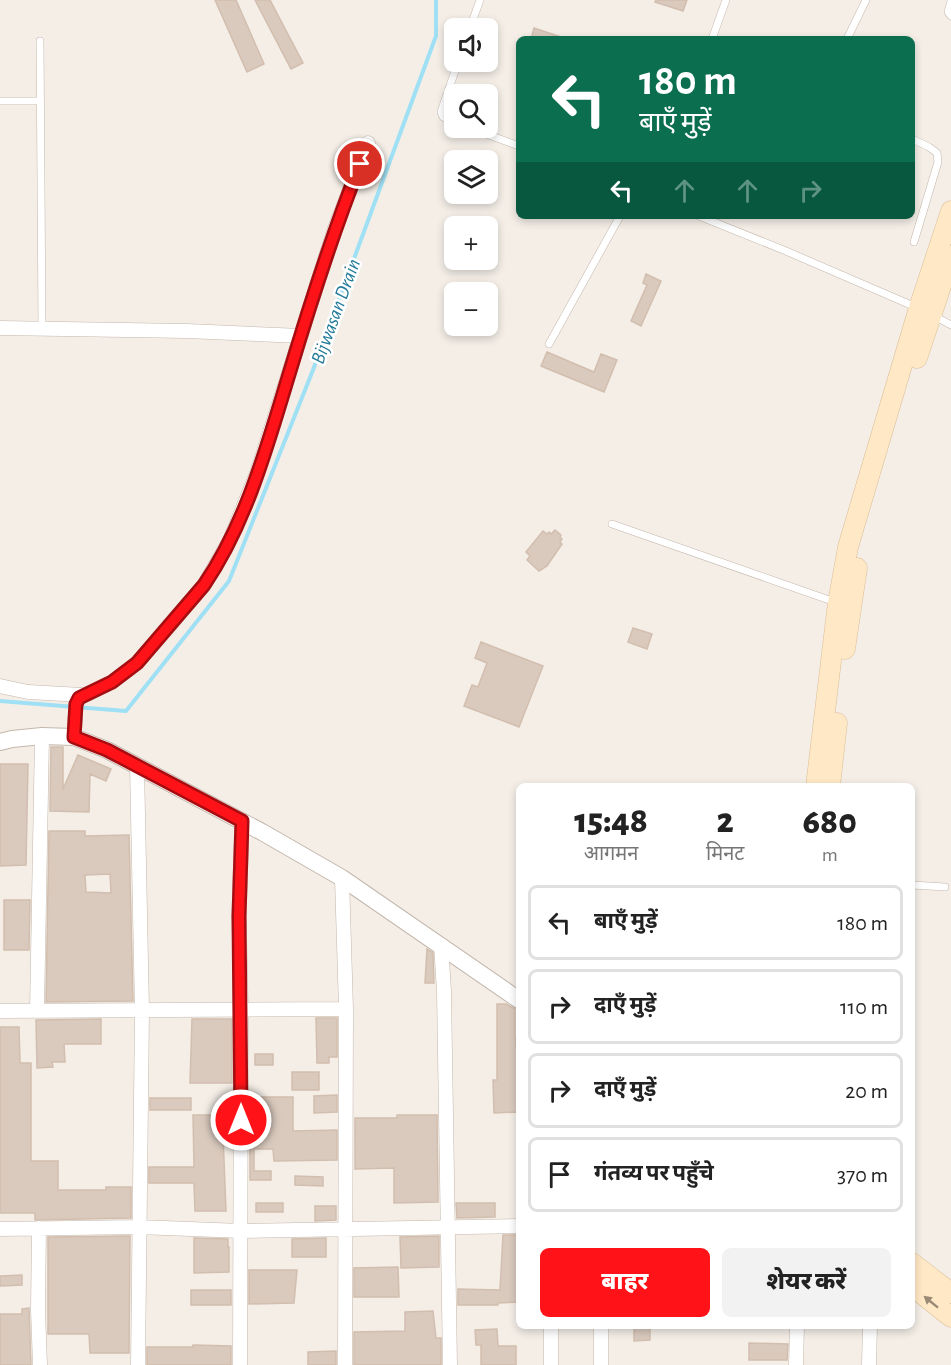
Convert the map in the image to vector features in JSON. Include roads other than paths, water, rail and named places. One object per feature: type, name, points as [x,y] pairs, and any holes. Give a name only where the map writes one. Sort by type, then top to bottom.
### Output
[{"type":"main road","points":[[830,783],[844,655],[864,530],[951,211]]},
{"type":"main road","points":[[816,783],[838,603],[854,524],[925,312],[951,255]]},
{"type":"main road","points":[[915,1265],[951,1293]]},
{"type":"main road","points":[[915,1288],[951,1317]]},
{"type":"street","points":[[0,686],[76,698],[112,682],[137,663],[213,572],[230,540],[257,473],[335,228],[368,143]]},
{"type":"street","points":[[0,328],[42,327],[301,336]]},
{"type":"street","points":[[74,734],[76,698]]},
{"type":"street","points":[[4,738],[74,734],[107,750],[242,821],[342,878],[516,998]]},
{"type":"street","points":[[37,1011],[42,736]]},
{"type":"street","points":[[137,766],[142,1011],[138,1365]]},
{"type":"street","points":[[240,1365],[239,916],[242,821]]},
{"type":"street","points":[[342,878],[346,1009],[345,1365]]},
{"type":"street","points":[[441,945],[444,991],[450,1365]]},
{"type":"street","points":[[0,1011],[346,1009]]},
{"type":"street","points":[[0,1229],[139,1227],[241,1231],[516,1226]]},
{"type":"street","points":[[39,1228],[40,1365]]},
{"type":"street","points":[[551,1329],[551,1365]]},
{"type":"street","points":[[600,1329],[601,1365]]},
{"type":"street","points":[[796,1365],[797,1329]]},
{"type":"street","points":[[869,1365],[870,1329]]},
{"type":"lane","points":[[474,18],[480,0]]},
{"type":"lane","points":[[713,36],[726,0]]},
{"type":"lane","points":[[848,36],[866,0]]},
{"type":"lane","points":[[951,1],[948,12],[951,16]]},
{"type":"lane","points":[[40,41],[42,327]]},
{"type":"lane","points":[[0,101],[41,101]]},
{"type":"lane","points":[[444,103],[441,112],[444,117]]},
{"type":"lane","points":[[497,138],[516,145]]},
{"type":"lane","points":[[914,242],[938,157],[937,153],[929,147],[915,140]]},
{"type":"lane","points":[[549,344],[618,219]]},
{"type":"lane","points":[[706,219],[951,325]]},
{"type":"lane","points":[[612,524],[838,603]]},
{"type":"lane","points":[[915,885],[945,887]]},
{"type":"waterway","name":"Bijwasan Drain","points":[[0,701],[126,711],[229,581],[313,370],[436,36],[436,0]]}]
